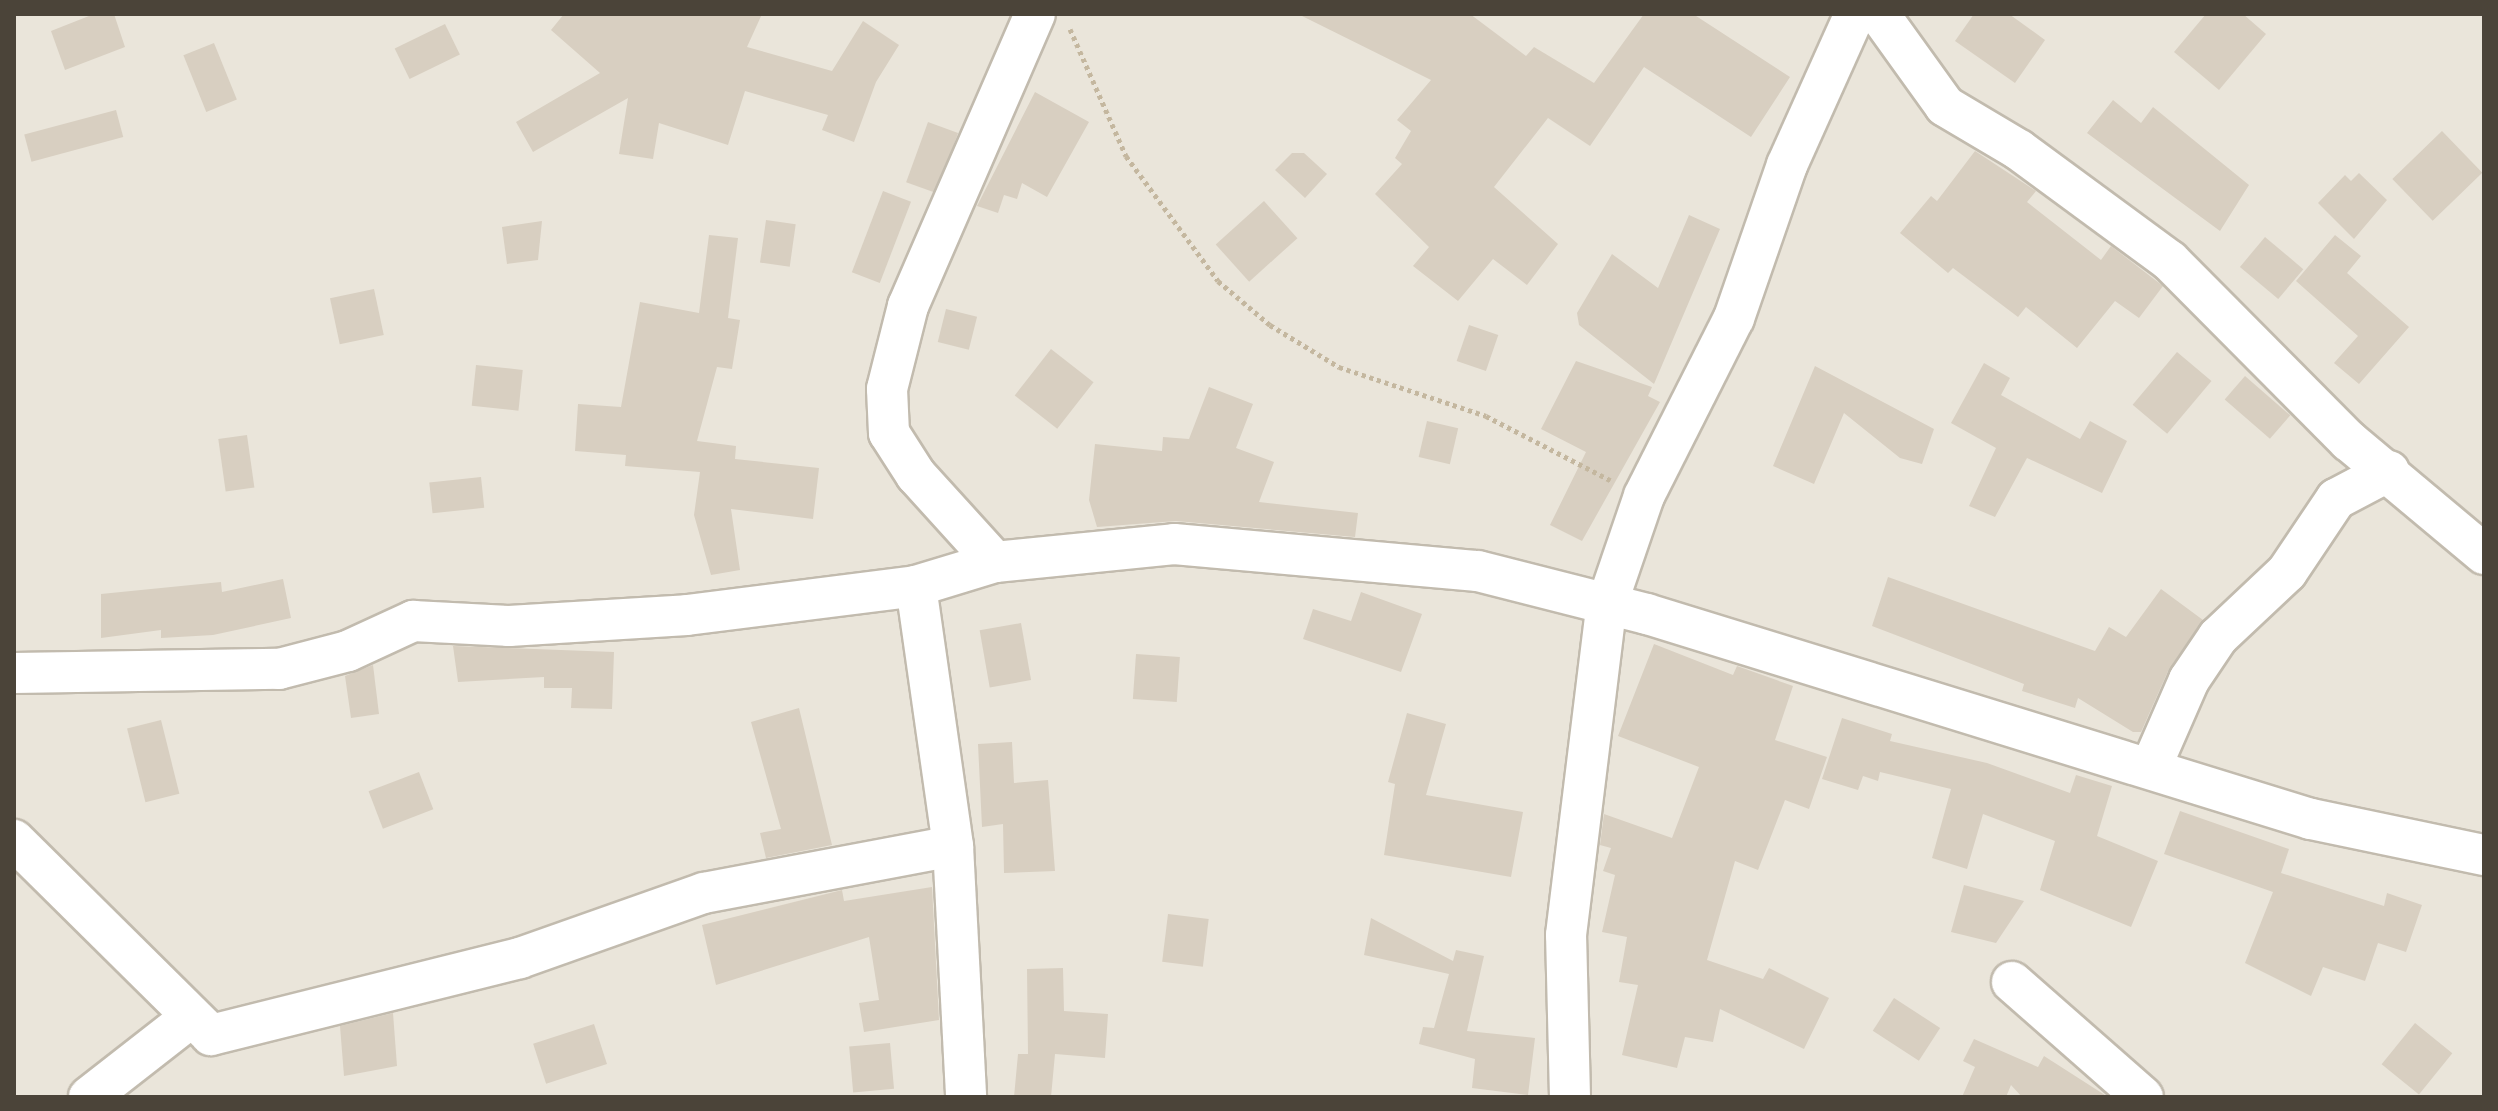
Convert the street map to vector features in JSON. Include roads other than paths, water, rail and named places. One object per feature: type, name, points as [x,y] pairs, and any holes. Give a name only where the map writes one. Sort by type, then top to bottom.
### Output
[{"type":"street","points":[[1570,1097],[1566,935],[1606,607],[1644,496],[1734,318],[1787,165],[1855,14]]},
{"type":"street","points":[[1879,14],[1945,106],[2019,150],[2170,261],[2240,337],[2484,554]]},
{"type":"street","points":[[995,562],[902,454],[889,433],[887,389],[908,306],[1051,19]]},
{"type":"street","points":[[2151,767],[2189,680],[2218,637],[2287,572],[2336,499],[2389,471]]},
{"type":"street","points":[[14,673],[279,669],[348,651],[413,621],[509,626],[687,615],[916,586],[995,562],[1174,544],[1478,571],[2151,767],[2311,819],[2484,855]]},
{"type":"street","points":[[916,586],[953,846],[966,1097]]},
{"type":"street","points":[[14,840],[189,1019],[211,1035],[239,1033],[347,998],[589,938],[704,893],[953,846]]},
{"type":"street","points":[[2012,982],[2143,1097]]},
{"type":"street","points":[[89,1097],[189,1019]]}]
